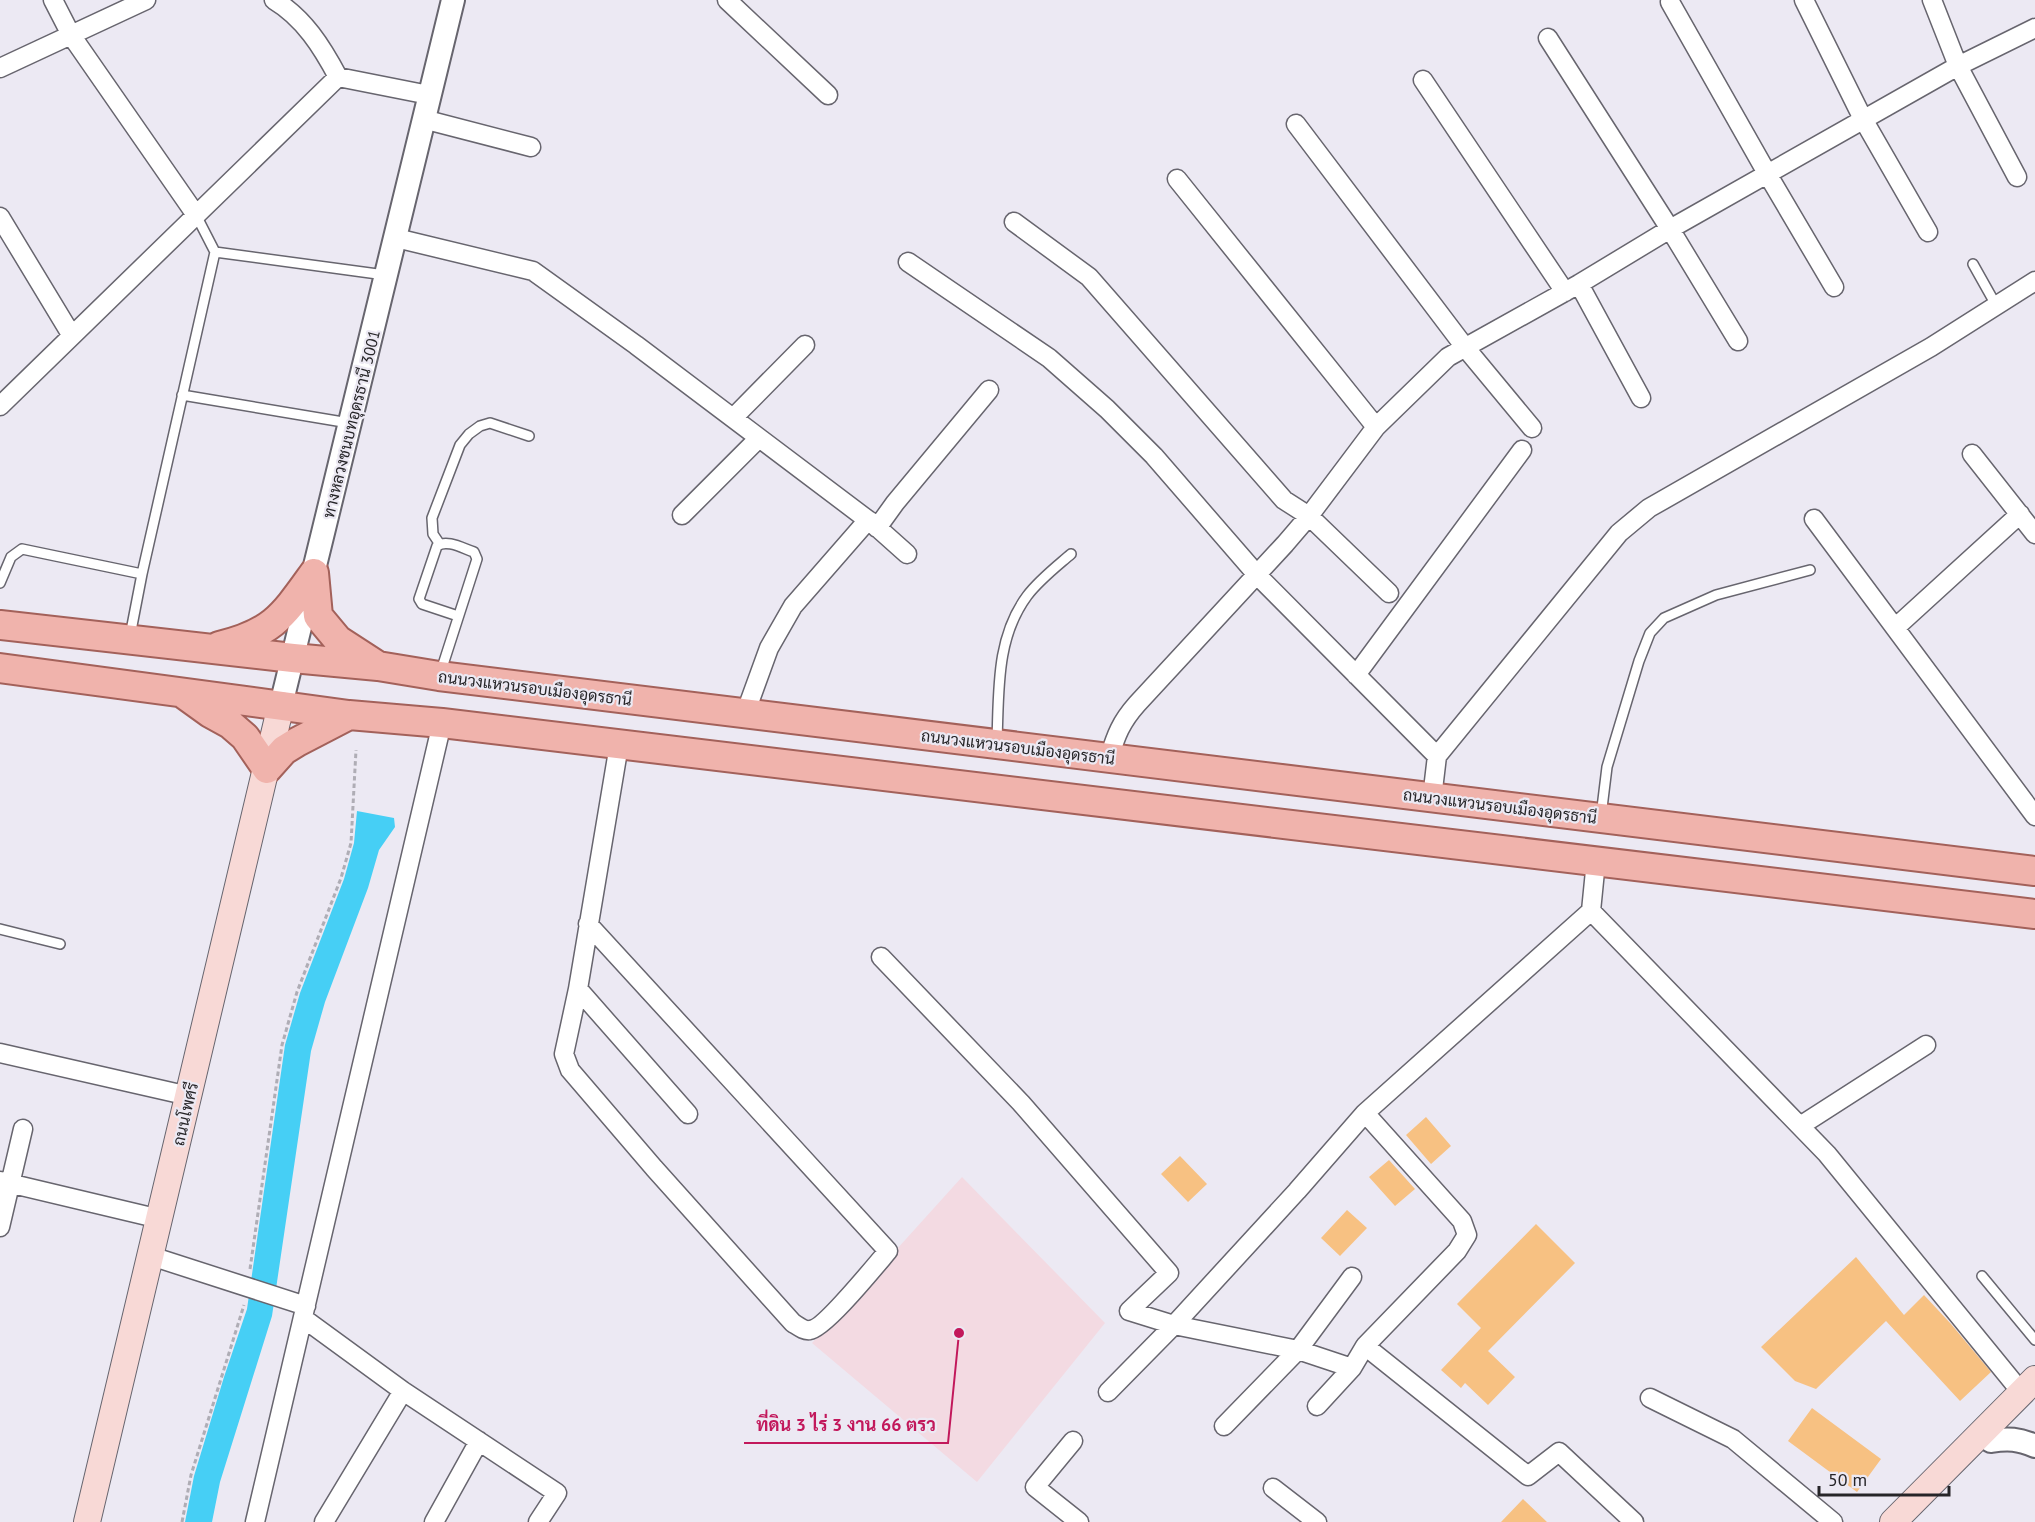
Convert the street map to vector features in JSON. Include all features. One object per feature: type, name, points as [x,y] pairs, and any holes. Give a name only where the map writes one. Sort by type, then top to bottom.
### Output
[{"type":"main road","points":[[209,648],[245,640],[271,626],[289,608],[314,573]]},
{"type":"main road","points":[[314,573],[318,616],[338,640],[378,666]]},
{"type":"main road","name":"ถนนวงแหวนรอบเมืองอุดรธานี","points":[[0,625],[378,666],[439,676],[745,714],[2035,871]]},
{"type":"main road","points":[[0,668],[349,715],[442,723],[2035,914]]},
{"type":"main road","points":[[181,692],[238,730],[267,769],[284,750],[349,715]]},
{"type":"main road","name":"ถนนโพศรี","points":[[87,1522],[281,705]]},
{"type":"main road","points":[[1910,1522],[1991,1441],[2031,1392]]},
{"type":"main road","points":[[1893,1522],[2031,1392]]},
{"type":"street","points":[[53,0],[71,35],[196,215]]},
{"type":"street","points":[[0,68],[146,0]]},
{"type":"street","points":[[274,0],[290,9],[321,46],[338,76],[429,95]]},
{"type":"street","name":"ทางหลวงชนบทอุดรธานี 3001","points":[[281,705],[453,0]]},
{"type":"street","points":[[727,0],[828,95]]},
{"type":"street","points":[[1804,0],[1863,120],[1928,232]]},
{"type":"street","points":[[1932,0],[1958,66],[2017,177]]},
{"type":"street","points":[[1670,2],[1834,287]]},
{"type":"street","points":[[1109,758],[1115,735],[1124,720],[1258,576],[1309,516],[1376,427],[1448,357],[1958,66],[2035,28]]},
{"type":"street","points":[[1548,38],[1670,229],[1738,341]]},
{"type":"street","points":[[0,406],[338,76]]},
{"type":"street","points":[[1423,80],[1572,288],[1641,398]]},
{"type":"street","points":[[423,119],[531,147]]},
{"type":"street","points":[[1296,124],[1464,346],[1532,428]]},
{"type":"street","points":[[1177,179],[1376,427]]},
{"type":"street","points":[[0,217],[72,336]]},
{"type":"street","points":[[1014,222],[1089,277],[1284,500],[1309,516],[1389,593]]},
{"type":"street","points":[[396,238],[533,271],[873,524],[906,554]]},
{"type":"street","points":[[908,262],[1048,358],[1107,409],[1154,456],[1258,576],[1437,756]]},
{"type":"street","points":[[1432,798],[1437,756],[1619,533],[1649,508],[1931,347],[2035,281]]},
{"type":"street","points":[[733,418],[805,345]]},
{"type":"street","points":[[745,714],[769,648],[793,606],[895,502],[989,390]]},
{"type":"street","points":[[682,515],[759,438]]},
{"type":"street","points":[[1356,675],[1522,450]]},
{"type":"street","points":[[1972,454],[2035,534]]},
{"type":"street","points":[[1895,628],[2020,514]]},
{"type":"street","points":[[1814,519],[2035,816]]},
{"type":"street","points":[[255,1522],[442,723]]},
{"type":"street","points":[[588,924],[888,1251],[813,1330],[806,1331],[793,1323],[570,1070],[564,1054],[578,989],[588,924],[619,745]]},
{"type":"street","points":[[1108,1392],[1174,1325],[1365,1113],[1591,911],[1596,861]]},
{"type":"street","points":[[1591,911],[1827,1154],[2031,1392]]},
{"type":"street","points":[[881,957],[1021,1103],[1169,1273],[1129,1311],[1174,1325],[1298,1350],[1352,1368]]},
{"type":"street","points":[[578,989],[688,1114]]},
{"type":"street","points":[[1800,1126],[1926,1045]]},
{"type":"street","points":[[0,1053],[189,1096]]},
{"type":"street","points":[[1317,1406],[1352,1368],[1365,1346],[1456,1251],[1467,1235],[1462,1221],[1365,1113]]},
{"type":"street","points":[[0,1227],[5,1182],[23,1129]]},
{"type":"street","points":[[5,1182],[160,1219]]},
{"type":"street","points":[[151,1256],[279,1297],[304,1312],[403,1391],[557,1492],[538,1522]]},
{"type":"street","points":[[1224,1426],[1298,1350],[1352,1277]]},
{"type":"street","points":[[1365,1346],[1528,1476],[1559,1452],[1634,1522]]},
{"type":"street","points":[[324,1522],[403,1391]]},
{"type":"street","points":[[1650,1398],[1733,1439],[1833,1522]]},
{"type":"street","points":[[1991,1441],[2008,1438],[2022,1440],[2035,1446]]},
{"type":"street","points":[[1073,1441],[1035,1487],[1079,1522]]},
{"type":"street","points":[[434,1522],[479,1442]]},
{"type":"street","points":[[1274,1488],[1317,1522]]},
{"type":"lane","points":[[130,639],[142,574],[215,252],[196,215]]},
{"type":"lane","points":[[215,252],[387,275]]},
{"type":"lane","points":[[1973,264],[1996,306]]},
{"type":"lane","points":[[182,395],[351,423]]},
{"type":"lane","points":[[440,543],[433,534],[432,518],[460,445],[469,434],[489,423],[529,436]]},
{"type":"lane","points":[[439,676],[459,616],[477,560],[474,552],[445,542],[440,543],[436,546],[419,599],[422,604],[459,616]]},
{"type":"lane","points":[[0,583],[11,556],[22,549],[142,574]]},
{"type":"lane","points":[[996,745],[1000,662],[1013,619],[1027,596],[1071,554]]},
{"type":"lane","points":[[1601,818],[1607,767],[1639,661],[1650,633],[1664,618],[1716,595],[1810,570]]},
{"type":"lane","points":[[0,929],[60,944]]},
{"type":"lane","points":[[1982,1276],[2035,1340]]},
{"type":"path","points":[[182,1522],[191,1475],[244,1309],[282,1045],[297,992],[341,878],[351,843],[356,750]]},
{"type":"shaded area","points":[[962,1177],[1105,1323],[977,1482],[812,1343]]},
{"type":"water","points":[[357,811],[394,818],[395,827],[379,850],[368,888],[325,1002],[311,1051],[272,1316],[220,1482],[212,1522],[185,1522],[194,1476],[247,1309],[285,1045],[300,993],[344,879],[354,843]]},
{"type":"building","points":[[1426,1117],[1451,1146],[1431,1164],[1406,1135]]},
{"type":"building","points":[[1180,1156],[1207,1184],[1188,1202],[1161,1174]]},
{"type":"building","points":[[1389,1160],[1415,1189],[1395,1206],[1369,1177]]},
{"type":"building","points":[[1347,1210],[1367,1228],[1340,1256],[1321,1238]]},
{"type":"building","points":[[1536,1224],[1575,1263],[1488,1351],[1515,1377],[1488,1405],[1465,1383],[1461,1388],[1441,1370],[1481,1328],[1457,1304]]},
{"type":"building","points":[[1856,1257],[1904,1315],[1924,1295],[1991,1372],[1960,1401],[1886,1321],[1816,1389],[1795,1381],[1761,1347]]},
{"type":"building","points":[[1812,1408],[1881,1459],[1857,1492],[1788,1441]]},
{"type":"building","points":[[1523,1499],[1547,1522],[1501,1522]]},
{"type":"place","name":"ที่ดิน 3 ไร่ 3 งาน 66 ตรว","points":[[959,1333]]}]
